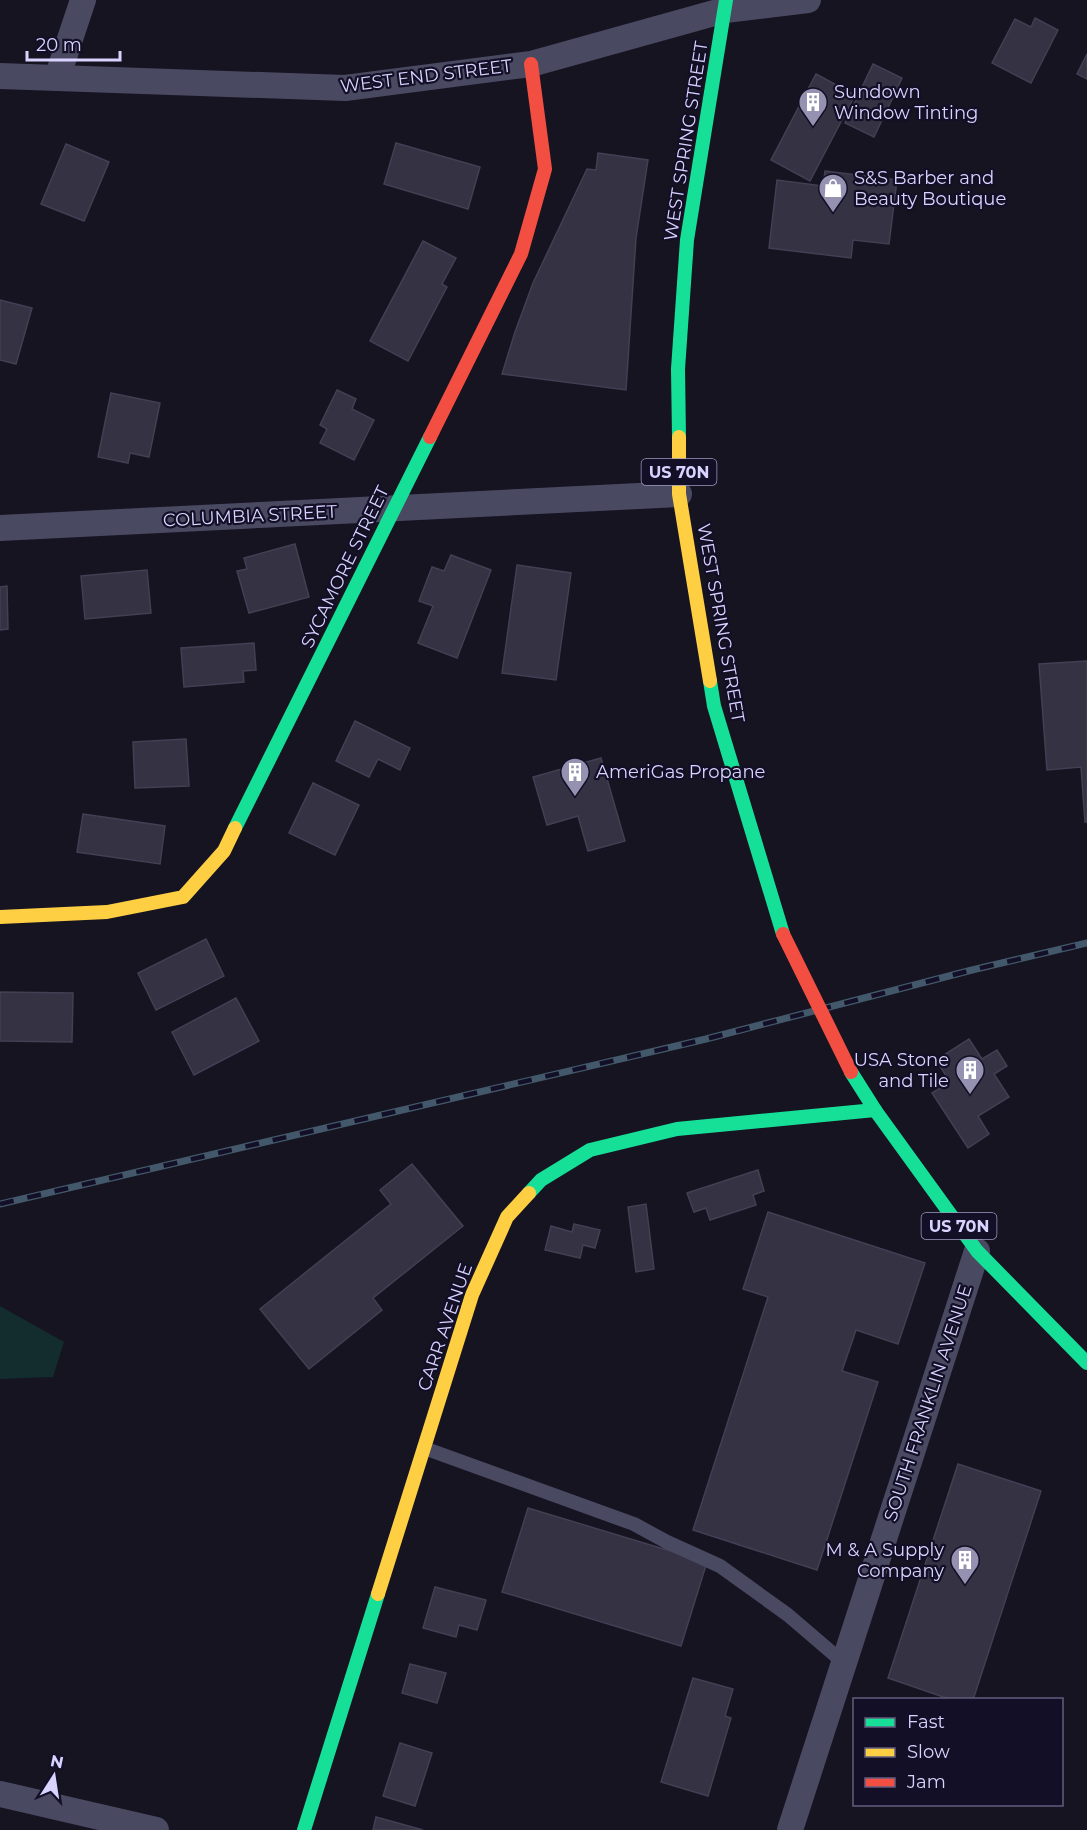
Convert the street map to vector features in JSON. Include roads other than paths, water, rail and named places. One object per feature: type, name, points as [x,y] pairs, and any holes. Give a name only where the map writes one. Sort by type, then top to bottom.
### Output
[{"type":"street","points":[[57,78],[83,0]]},
{"type":"street","name":"WEST END STREET","points":[[0,76],[345,88],[531,63],[725,5],[808,0]]},
{"type":"street","name":"WEST SPRING STREET","points":[[725,5],[687,240],[678,369],[680,494],[714,706],[783,934],[851,1072],[875,1110],[977,1251],[1087,1363]]},
{"type":"street","name":"SYCAMORE STREET","points":[[0,917],[107,912],[183,897],[224,851],[521,254],[545,170],[531,63]]},
{"type":"street","name":"COLUMBIA STREET","points":[[0,528],[680,494]]},
{"type":"street","name":"CARR AVENUE","points":[[304,1830],[472,1295],[507,1217],[541,1180],[590,1150],[677,1129],[875,1110]]},
{"type":"street","name":"SOUTH FRANKLIN AVENUE","points":[[790,1830],[977,1251]]},
{"type":"street","points":[[0,1794],[156,1830]]},
{"type":"lane","points":[[424,1448],[634,1524],[720,1566],[788,1615],[844,1663]]},
{"type":"railway","points":[[0,1204],[706,1039],[972,970],[1087,943]]},
{"type":"place","name":"Sundown Window Tinting","points":[[813,128]]},
{"type":"place","name":"S&S Barber and Beauty Boutique","points":[[833,214]]},
{"type":"place","name":"AmeriGas Propane","points":[[575,798]]},
{"type":"place","name":"USA Stone and Tile","points":[[970,1096]]},
{"type":"place","name":"M & A Supply Company","points":[[965,1586]]}]
